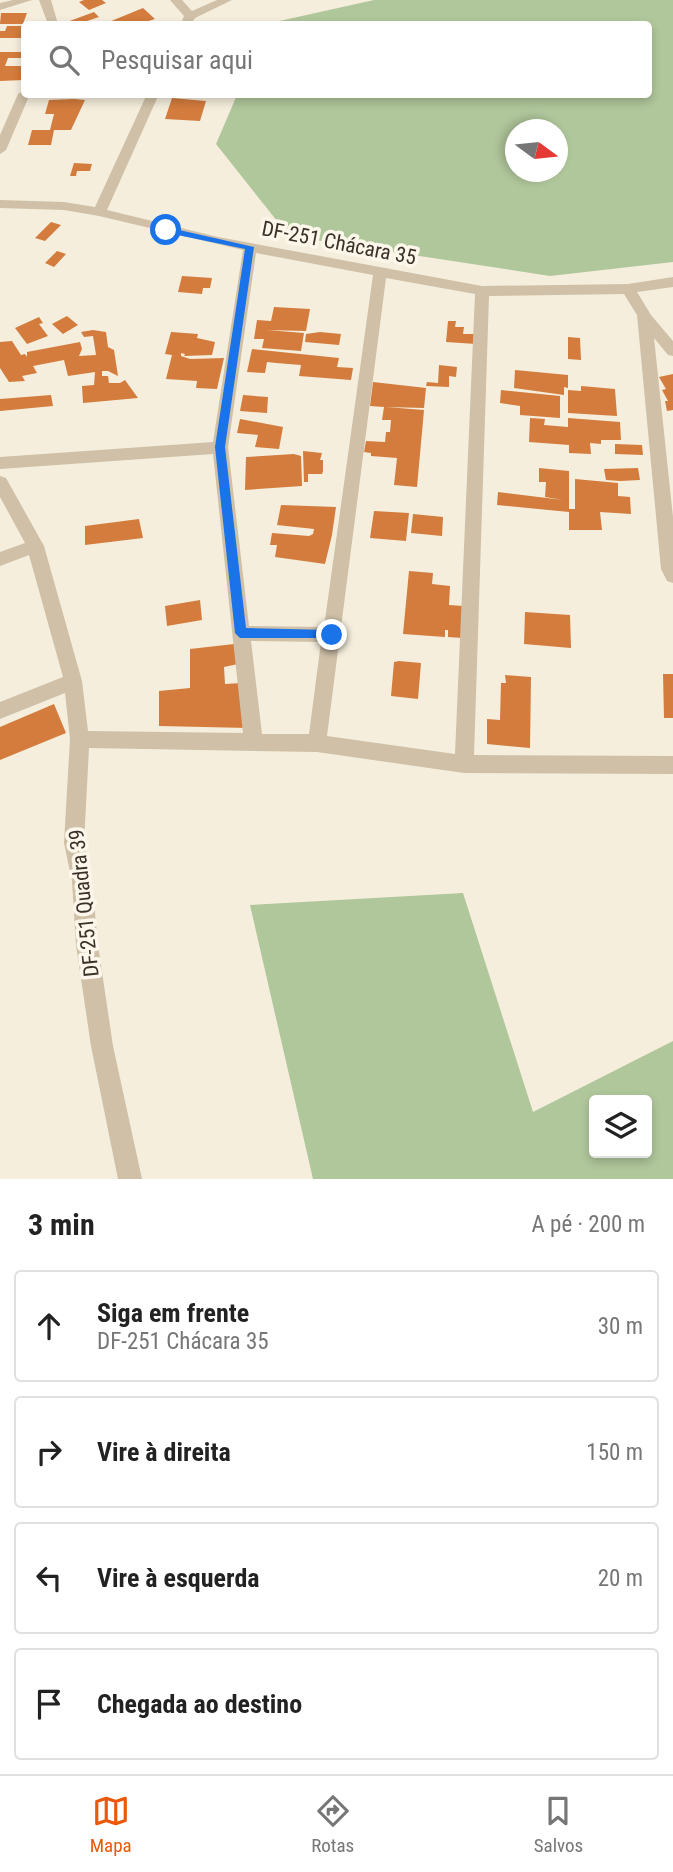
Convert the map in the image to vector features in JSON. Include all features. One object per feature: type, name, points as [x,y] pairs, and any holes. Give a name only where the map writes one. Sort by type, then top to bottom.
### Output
[{"type":"street","points":[[0,7],[26,0]]},
{"type":"street","points":[[45,0],[52,21]]},
{"type":"street","points":[[176,0],[188,20],[226,0]]},
{"type":"street","points":[[0,150],[22,98]]},
{"type":"street","points":[[99,212],[151,98]]},
{"type":"street","name":"DF-251 Chácara 35","points":[[0,204],[64,206],[99,212],[166,230],[482,291],[628,289],[673,282]]},
{"type":"street","points":[[250,247],[220,447],[253,741]]},
{"type":"street","points":[[317,743],[380,272]]},
{"type":"street","points":[[628,289],[644,315],[673,351]]},
{"type":"street","points":[[464,764],[482,291]]},
{"type":"street","points":[[644,315],[670,569],[673,576]]},
{"type":"street","points":[[0,463],[220,447]]},
{"type":"street","name":"DF-251 Quadra 39","points":[[0,482],[35,546],[73,681],[80,739],[74,843],[82,881],[87,946],[102,1046],[131,1179]]},
{"type":"street","points":[[0,559],[35,546]]},
{"type":"street","points":[[240,633],[332,635]]},
{"type":"street","points":[[0,711],[73,681]]},
{"type":"street","points":[[80,739],[317,743],[464,764],[673,765]]},
{"type":"green space","points":[[374,0],[673,0],[673,262],[550,276],[289,236],[216,144],[236,98],[652,98],[652,21],[280,21]]},
{"type":"green space","points":[[463,893],[533,1112],[673,1041],[673,1179],[313,1179],[250,905]]},
{"type":"building","points":[[102,0],[106,3],[89,10],[79,2]]},
{"type":"building","points":[[143,8],[155,19],[149,21],[111,21]]},
{"type":"building","points":[[94,12],[99,17],[87,21],[70,21]]},
{"type":"building","points":[[1,13],[27,13],[21,24],[0,24]]},
{"type":"building","points":[[7,26],[21,26],[21,38],[0,38],[0,31],[5,31]]},
{"type":"building","points":[[0,52],[21,52],[21,58],[8,58],[5,66],[21,66],[21,80],[0,81]]},
{"type":"building","points":[[172,98],[206,101],[200,121],[165,119]]},
{"type":"building","points":[[49,100],[85,100],[71,130],[54,130],[51,145],[28,145],[32,130],[50,130],[54,114],[45,114]]},
{"type":"building","points":[[74,163],[92,164],[90,171],[77,171],[76,176],[70,176]]},
{"type":"building","points":[[51,222],[61,225],[45,241],[35,238]]},
{"type":"building","points":[[57,251],[66,254],[54,267],[45,263]]},
{"type":"building","points":[[182,276],[212,278],[210,288],[203,288],[202,294],[178,292]]},
{"type":"building","points":[[274,307],[310,309],[306,331],[267,330],[304,333],[301,351],[262,348],[264,339],[254,339],[257,320],[271,321]]},
{"type":"building","points":[[67,316],[78,325],[63,334],[52,324]]},
{"type":"building","points":[[39,317],[43,323],[39,324],[48,336],[27,344],[15,328]]},
{"type":"building","points":[[448,321],[456,321],[455,327],[464,327],[463,334],[477,334],[476,344],[446,342]]},
{"type":"building","points":[[81,332],[106,332],[108,347],[114,350],[118,376],[102,371],[102,376],[108,376],[109,383],[125,380],[138,398],[83,403],[82,386],[94,385],[95,372],[68,376],[64,360],[33,366],[37,373],[22,376],[25,381],[9,382],[0,368],[0,342],[12,341],[21,355],[25,354],[27,357],[27,352],[80,342],[82,349],[79,356],[96,355],[93,336],[84,337]]},
{"type":"building","points":[[171,332],[198,334],[197,338],[215,342],[212,355],[184,356],[185,354],[181,353],[181,356],[190,359],[224,358],[217,389],[196,388],[197,381],[166,379],[172,355],[165,354]]},
{"type":"building","points":[[306,334],[341,334],[339,345],[305,342]]},
{"type":"building","points":[[568,337],[580,338],[581,360],[568,359]]},
{"type":"building","points":[[252,349],[339,358],[337,367],[353,368],[351,380],[299,376],[301,365],[267,362],[265,373],[247,372]]},
{"type":"building","points":[[439,365],[457,367],[456,377],[449,376],[449,387],[426,386],[427,382],[438,383]]},
{"type":"building","points":[[515,370],[568,375],[568,388],[564,387],[564,395],[514,388]]},
{"type":"building","points":[[673,374],[673,410],[667,411],[665,401],[668,401],[662,390],[666,389],[659,377]]},
{"type":"building","points":[[373,382],[426,388],[424,408],[386,407],[424,410],[417,487],[394,485],[397,458],[371,456],[371,453],[364,452],[366,441],[385,442],[386,432],[390,432],[391,420],[382,420],[384,407],[370,406]]},
{"type":"building","points":[[581,386],[615,389],[617,416],[568,413],[568,390],[581,391]]},
{"type":"building","points":[[501,390],[560,396],[560,418],[520,415],[520,406],[500,403]]},
{"type":"building","points":[[51,395],[53,406],[0,411],[0,399]]},
{"type":"building","points":[[243,395],[268,397],[267,413],[240,411]]},
{"type":"building","points":[[530,418],[545,419],[544,425],[568,427],[568,418],[620,422],[621,440],[590,443],[591,454],[569,453],[569,445],[529,442]]},
{"type":"building","points":[[240,419],[283,427],[279,449],[255,447],[258,435],[237,433]]},
{"type":"building","points":[[615,444],[642,445],[643,455],[615,454]]},
{"type":"building","points":[[303,451],[322,453],[322,474],[308,474],[308,482],[304,482]]},
{"type":"building","points":[[294,454],[301,456],[302,486],[245,490],[246,457]]},
{"type":"building","points":[[539,468],[569,471],[569,509],[575,509],[575,479],[618,483],[618,496],[630,497],[631,514],[600,512],[602,530],[569,530],[569,512],[497,505],[498,492],[563,500],[545,497],[546,482],[539,482]]},
{"type":"building","points":[[638,468],[640,480],[606,480],[604,469]]},
{"type":"building","points":[[281,505],[336,507],[325,564],[275,557],[277,545],[270,545],[272,533],[309,536],[314,529],[277,525]]},
{"type":"building","points":[[374,511],[409,513],[406,541],[370,538]]},
{"type":"building","points":[[413,514],[443,517],[442,536],[411,533]]},
{"type":"building","points":[[139,519],[143,538],[85,545],[85,526]]},
{"type":"building","points":[[409,571],[433,573],[432,584],[450,586],[449,605],[463,606],[462,638],[448,637],[448,630],[445,630],[445,637],[403,634]]},
{"type":"building","points":[[200,600],[202,620],[167,626],[165,606]]},
{"type":"building","points":[[525,612],[570,615],[571,648],[524,644]]},
{"type":"building","points":[[234,644],[238,664],[224,667],[225,684],[242,683],[248,728],[159,726],[159,691],[190,688],[190,649]]},
{"type":"building","points":[[394,662],[421,663],[418,699],[391,696]]},
{"type":"building","points":[[663,674],[673,674],[673,718],[664,718]]},
{"type":"building","points":[[505,675],[531,677],[530,748],[487,744],[487,719],[500,720],[501,683],[506,683]]},
{"type":"building","points":[[54,704],[66,733],[0,760],[0,727]]},
{"type":"route","points":[[166,230],[250,247],[220,447],[240,633],[332,635]]}]
